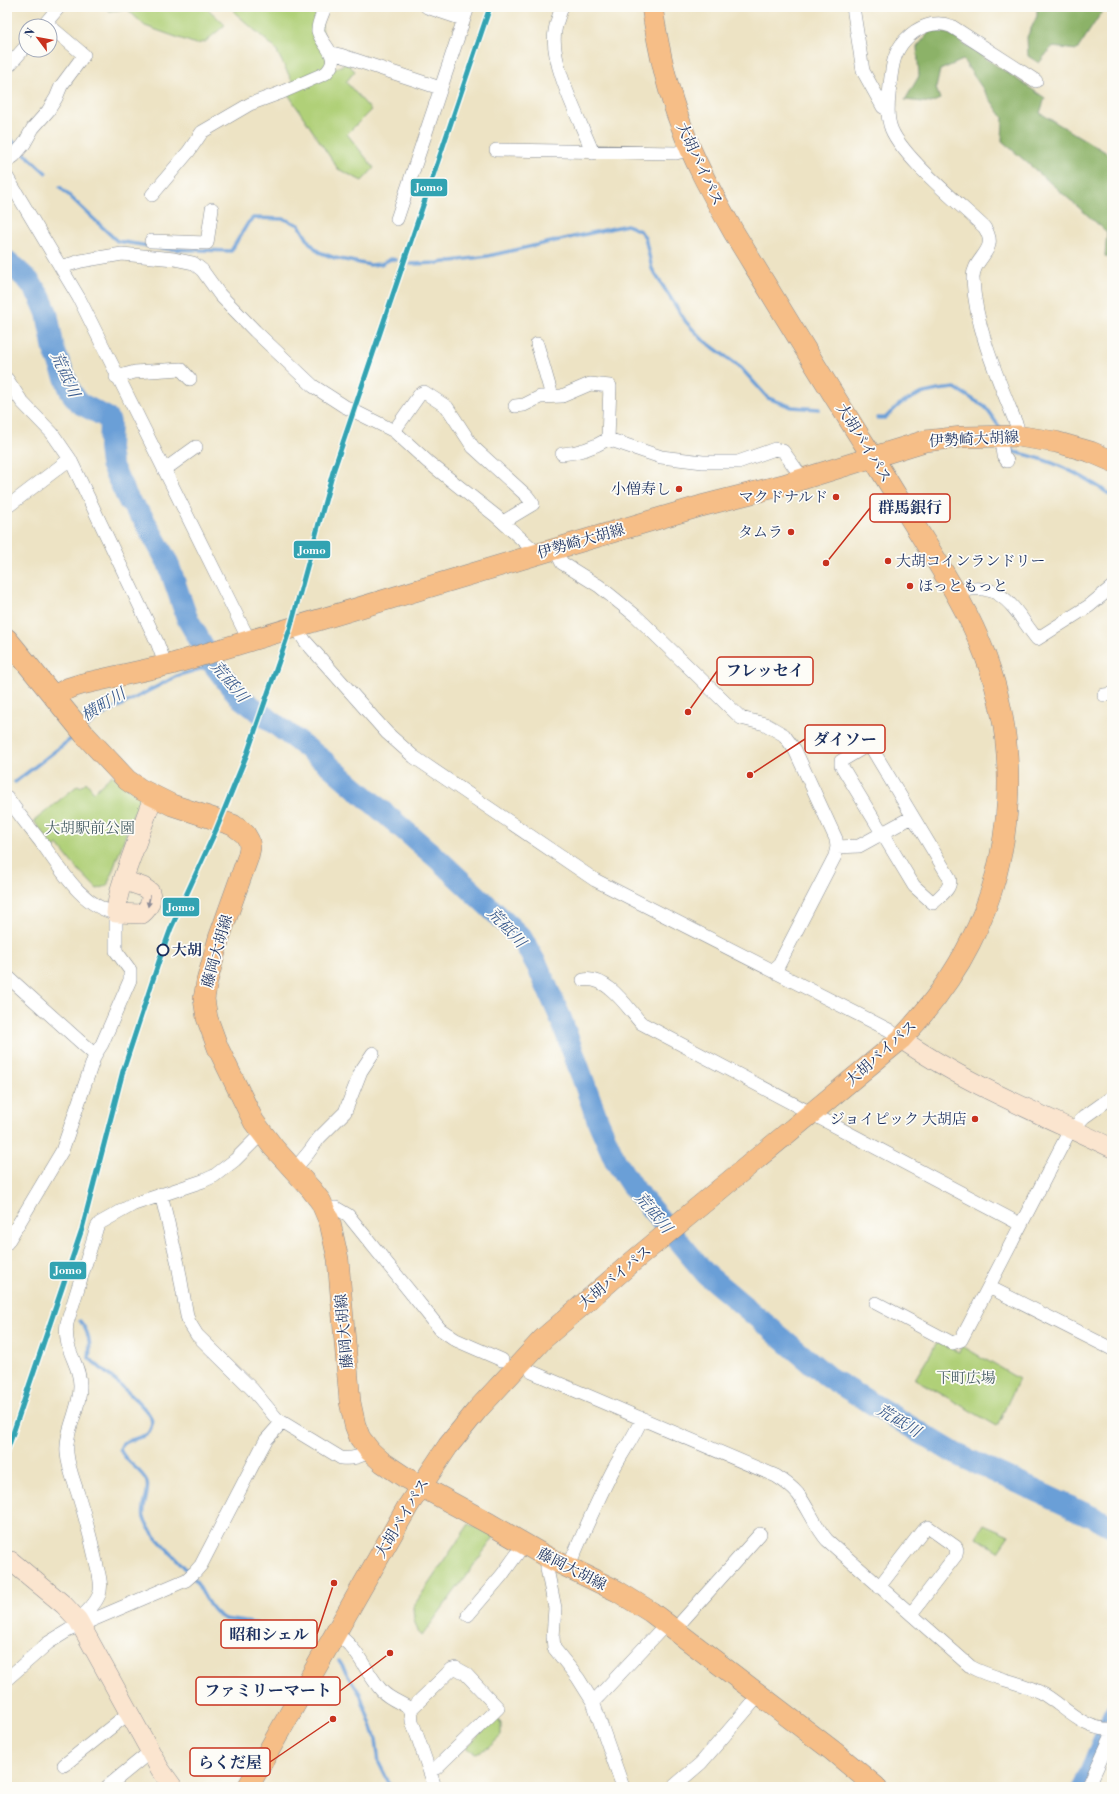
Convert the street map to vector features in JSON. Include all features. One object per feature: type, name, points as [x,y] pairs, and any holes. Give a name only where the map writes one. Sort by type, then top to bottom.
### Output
[{"type":"main road","name":"大胡バイパス","points":[[248,1787],[420,1486],[469,1419],[522,1360],[574,1311],[901,1039],[944,988],[970,944],[984,913],[1002,853],[1007,817],[1008,772],[999,704],[985,655],[970,621],[955,593],[733,231],[710,190],[690,149],[667,82],[652,7]]},
{"type":"main road","name":"伊勢崎大胡線","points":[[54,696],[69,688],[82,684],[169,665],[701,506],[803,479],[913,444],[937,439],[1009,436],[1062,443],[1112,461]]},
{"type":"main road","name":"藤岡大胡線","points":[[7,639],[82,731],[127,780],[172,805],[233,825],[240,829],[249,841],[248,857],[219,938],[207,981],[204,998],[207,1018],[213,1037],[238,1090],[262,1133],[311,1189],[324,1208],[331,1228],[338,1259],[351,1408],[360,1438],[370,1452],[406,1478],[420,1486],[525,1543],[547,1557],[634,1600],[671,1626],[760,1694],[876,1787]]},
{"type":"street","points":[[152,194],[189,151],[202,132],[250,104],[326,73],[332,65],[332,54],[318,32],[325,7]]},
{"type":"street","points":[[396,218],[466,13],[427,7]]},
{"type":"street","points":[[562,7],[555,31],[555,53],[559,69],[593,153]]},
{"type":"street","points":[[853,7],[863,71],[883,107],[888,110]]},
{"type":"street","points":[[50,18],[57,8]]},
{"type":"street","points":[[1007,461],[1003,454],[1009,436],[1017,426],[987,349],[974,297],[973,275],[977,265],[987,251],[990,243],[990,235],[984,227],[906,152],[892,130],[888,110],[892,63],[897,51],[904,41],[914,32],[930,24],[943,23],[951,26],[1036,81]]},
{"type":"street","points":[[16,153],[33,128],[52,105],[60,86],[84,55],[58,34]]},
{"type":"street","points":[[332,54],[340,55],[440,88]]},
{"type":"street","points":[[7,68],[18,55]]},
{"type":"street","points":[[496,150],[593,153],[676,153],[690,149]]},
{"type":"street","points":[[7,177],[79,298],[116,377],[164,470],[247,641]]},
{"type":"street","points":[[61,267],[81,261],[159,247],[207,243],[212,209]]},
{"type":"street","points":[[159,247],[196,265],[202,270],[220,295],[254,331],[313,386],[344,406],[394,431],[428,462],[503,522],[562,563],[599,586],[636,616],[741,718],[765,724],[784,735],[795,750],[836,839],[837,847],[835,856],[775,972]]},
{"type":"street","points":[[537,344],[552,396]]},
{"type":"street","points":[[116,377],[135,372],[181,369],[190,379]]},
{"type":"street","points":[[7,379],[22,402],[52,433],[70,459],[169,665]]},
{"type":"street","points":[[515,406],[524,405],[540,397],[562,396],[573,392],[582,386],[590,384],[610,386],[608,439]]},
{"type":"street","points":[[394,431],[420,394],[424,392],[447,407],[473,447],[527,496],[533,504],[503,522]]},
{"type":"street","points":[[562,454],[577,453],[596,446],[608,439]]},
{"type":"street","points":[[608,439],[642,452],[661,457],[703,462],[738,462],[775,449],[783,451],[803,479]]},
{"type":"street","points":[[164,470],[196,447]]},
{"type":"street","points":[[7,507],[70,459]]},
{"type":"street","points":[[955,593],[972,588],[1002,595],[1024,619],[1037,639],[1089,606],[1112,587]]},
{"type":"street","points":[[296,627],[305,641],[387,734],[414,757],[595,880],[889,1030],[901,1039],[953,1070],[1112,1148]]},
{"type":"street","points":[[868,745],[871,747],[912,816],[950,882],[949,888],[933,903],[914,886],[841,765],[841,761],[868,745]]},
{"type":"street","points":[[7,1243],[62,1151],[95,1055],[102,1044],[130,980],[130,970],[116,952],[116,904],[123,880],[154,796]]},
{"type":"street","points":[[7,797],[74,886],[104,910],[116,913],[142,914],[148,908],[151,900],[150,892],[147,889],[123,880]]},
{"type":"street","points":[[837,847],[859,846],[912,816]]},
{"type":"street","points":[[7,976],[95,1055]]},
{"type":"street","points":[[583,980],[594,980],[609,988],[641,1023],[1020,1224]]},
{"type":"street","points":[[294,1170],[319,1138],[345,1112],[361,1071],[373,1053]]},
{"type":"street","points":[[876,1303],[952,1343],[961,1340],[1020,1224],[1071,1129],[1084,1117],[1112,1097]]},
{"type":"street","points":[[79,1622],[96,1601],[99,1594],[100,1582],[90,1534],[67,1453],[67,1443],[80,1392],[79,1373],[67,1344],[67,1323],[97,1227],[100,1223],[134,1204],[214,1176],[235,1160],[262,1133]]},
{"type":"street","points":[[162,1194],[178,1264],[188,1322],[197,1335],[252,1389],[281,1423],[341,1458],[350,1459],[360,1457],[370,1452]]},
{"type":"street","points":[[324,1208],[336,1208],[348,1215],[440,1329],[456,1340],[502,1360]]},
{"type":"street","points":[[989,1287],[1112,1349]]},
{"type":"street","points":[[532,1372],[760,1468],[784,1481],[798,1494],[818,1530],[827,1540],[971,1667],[994,1678],[1036,1691],[1093,1727],[1111,1731],[1088,1787]]},
{"type":"street","points":[[568,1568],[603,1490],[616,1464],[638,1429],[642,1418]]},
{"type":"street","points":[[7,1679],[56,1637],[79,1622],[190,1576],[201,1565],[266,1440],[281,1423]]},
{"type":"street","points":[[879,1587],[923,1530],[928,1527],[956,1547],[956,1555],[911,1614]]},
{"type":"street","points":[[593,1702],[671,1626],[760,1534]]},
{"type":"street","points":[[468,1615],[502,1575],[525,1543]]},
{"type":"street","points":[[547,1557],[547,1569],[555,1608],[553,1637],[554,1648],[578,1678],[593,1702],[623,1787]]},
{"type":"street","points":[[9,1560],[64,1605],[79,1622],[160,1769],[173,1787]]},
{"type":"street","points":[[335,1633],[348,1642],[382,1690],[411,1709]]},
{"type":"street","points":[[411,1709],[452,1669],[456,1668],[465,1673],[498,1708],[436,1768],[430,1771]]},
{"type":"street","points":[[673,1787],[701,1763],[760,1694]]},
{"type":"street","points":[[411,1709],[412,1721],[435,1787]]},
{"type":"street","points":[[64,1765],[129,1712]]},
{"type":"street","points":[[107,1787],[151,1751]]},
{"type":"green space","points":[[105,7],[206,7],[225,25],[205,42],[196,44],[145,26],[127,9],[109,11]]},
{"type":"green space","points":[[238,7],[255,7],[257,9],[259,7],[319,7],[327,65],[293,83],[275,48],[234,12]]},
{"type":"green space","points":[[1037,7],[1105,7],[1077,50],[1052,47],[1039,63],[1028,56],[1027,37],[1037,16]]},
{"type":"green space","points":[[931,30],[949,34],[1045,98],[1040,113],[1112,156],[1112,259],[1105,256],[1107,232],[1002,141],[1003,118],[963,60],[940,70],[936,88],[940,99],[931,103],[905,100],[919,76],[917,47]]},
{"type":"green space","points":[[346,63],[355,71],[346,82],[371,110],[347,134],[374,168],[362,181],[338,169],[288,94]]},
{"type":"green space","name":"大胡駅前公園","points":[[112,775],[142,799],[139,807],[134,812],[107,886],[97,889],[72,863],[58,845],[54,848],[34,821],[78,785],[81,787],[86,782],[94,792]]},
{"type":"green space","name":"下町広場","points":[[937,1343],[959,1352],[962,1346],[1019,1379],[997,1426],[915,1379]]},
{"type":"green space","points":[[469,1524],[495,1536],[422,1636],[419,1634],[414,1620],[413,1607]]},
{"type":"green space","points":[[984,1524],[1009,1535],[998,1551],[976,1537]]},
{"type":"green space","points":[[496,1718],[501,1723],[501,1736],[488,1748],[476,1753],[466,1748]]},
{"type":"waterway","points":[[7,136],[18,146]]},
{"type":"waterway","points":[[22,151],[46,173]]},
{"type":"waterway","points":[[60,187],[117,241],[168,249],[231,251],[248,223],[253,218],[284,219],[299,225],[309,242],[319,252],[335,258],[370,265],[381,264],[391,259],[396,260]]},
{"type":"waterway","points":[[411,264],[438,263],[488,256],[627,225],[640,231],[645,237],[652,269],[686,322],[702,339],[741,368],[768,398],[792,407],[819,409]]},
{"type":"waterway","name":"荒砥川","points":[[7,261],[29,281],[40,297],[47,313],[54,350],[71,392],[79,403],[106,417],[110,422],[109,448],[111,464],[129,501],[143,518],[168,563],[187,618],[214,665],[238,696],[324,761],[439,860],[521,937],[538,967],[561,1019],[598,1121],[615,1160],[631,1185],[706,1274],[828,1377],[954,1453],[1112,1526]]},
{"type":"waterway","points":[[877,418],[885,418],[900,404],[920,394],[955,388],[985,407],[1001,429]]},
{"type":"waterway","points":[[1011,447],[1014,452],[1053,463],[1066,469],[1090,481],[1112,496]]},
{"type":"waterway","name":"横町川","points":[[87,727],[99,717],[179,675],[214,665]]},
{"type":"waterway","name":"横町川","points":[[15,782],[76,735]]},
{"type":"waterway","points":[[80,1321],[89,1338],[89,1358],[132,1396],[147,1412],[152,1420],[152,1425],[146,1435],[123,1443],[120,1449],[122,1454],[142,1474],[147,1482],[148,1486],[143,1514],[147,1524],[157,1539],[189,1573]]},
{"type":"waterway","points":[[193,1577],[210,1606],[219,1616],[225,1619],[287,1628],[310,1635]]},
{"type":"waterway","points":[[339,1661],[360,1694],[376,1739],[379,1763],[391,1787]]},
{"type":"waterway","points":[[1079,1787],[1112,1709]]},
{"type":"transit line","name":"Jomo","points":[[7,1451],[82,1229],[123,1071],[160,958],[171,928],[216,830],[247,754],[290,629],[333,472],[490,7]]},
{"type":"place","name":"小僧寿し","points":[[679,489]]},
{"type":"place","name":"マクドナルド","points":[[836,497]]},
{"type":"place","name":"タムラ","points":[[791,532]]},
{"type":"place","name":"大胡コインランドリー","points":[[888,561]]},
{"type":"place","name":"群馬銀行","points":[[826,563]]},
{"type":"place","name":"ほっともっと","points":[[910,586]]},
{"type":"place","name":"フレッセイ","points":[[688,712]]},
{"type":"place","name":"ダイソー","points":[[750,775]]},
{"type":"place","name":"大胡","points":[[163,950]]},
{"type":"place","name":"ジョイピック 大胡店","points":[[975,1119]]},
{"type":"place","name":"昭和シェル","points":[[334,1583]]},
{"type":"place","name":"ファミリーマート","points":[[390,1653]]},
{"type":"place","name":"らくだ屋","points":[[333,1719]]}]
